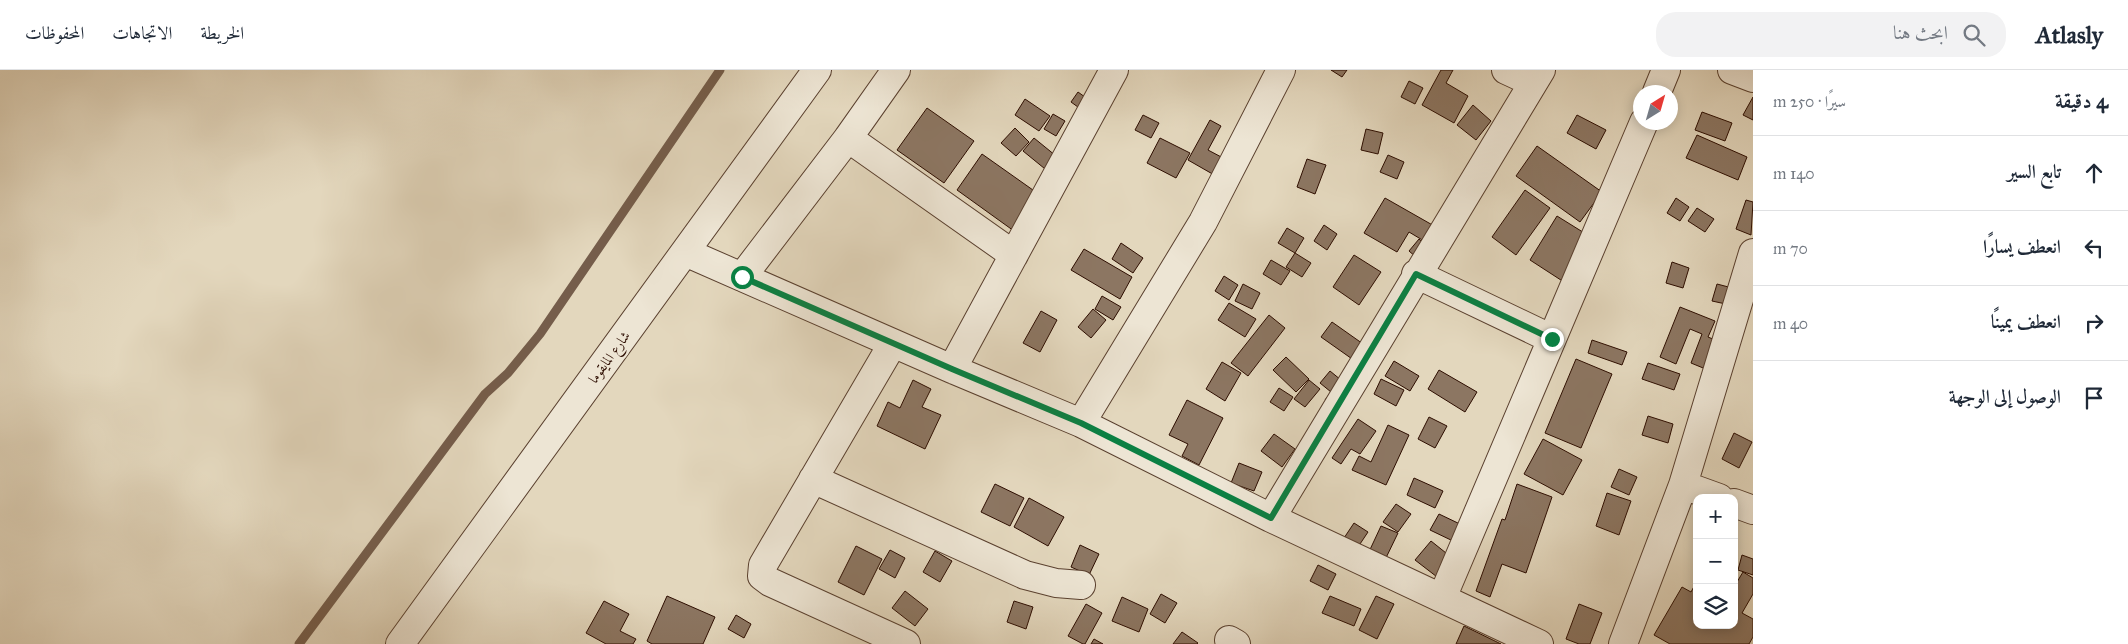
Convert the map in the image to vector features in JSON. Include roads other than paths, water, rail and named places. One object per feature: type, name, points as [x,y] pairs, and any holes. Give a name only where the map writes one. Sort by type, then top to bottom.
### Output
[{"type":"street","name":"شارع المايقوما","points":[[400,644],[817,70]]},
{"type":"street","points":[[742,277],[848,138],[896,70]]},
{"type":"street","points":[[952,369],[1114,70]]},
{"type":"street","points":[[1081,423],[1203,222],[1281,70]]},
{"type":"street","points":[[1271,518],[1536,76],[1506,70]]},
{"type":"street","points":[[1660,85],[1666,70]]},
{"type":"street","points":[[1732,70],[1753,78]]},
{"type":"street","points":[[1442,598],[1641,130]]},
{"type":"street","points":[[848,138],[1014,255]]},
{"type":"street","points":[[685,252],[952,369],[1081,423],[1271,518],[1539,644]]},
{"type":"street","points":[[1624,644],[1684,485],[1753,252]]},
{"type":"street","points":[[1416,274],[1552,339]]},
{"type":"street","points":[[892,342],[763,565],[762,576],[770,582],[906,644]]},
{"type":"street","points":[[813,479],[1025,575],[1056,583],[1081,585]]},
{"type":"street","points":[[1684,485],[1708,494]]},
{"type":"street","points":[[1738,504],[1753,510]]},
{"type":"waterway","points":[[299,644],[485,394],[508,373],[540,334],[720,70]]}]
